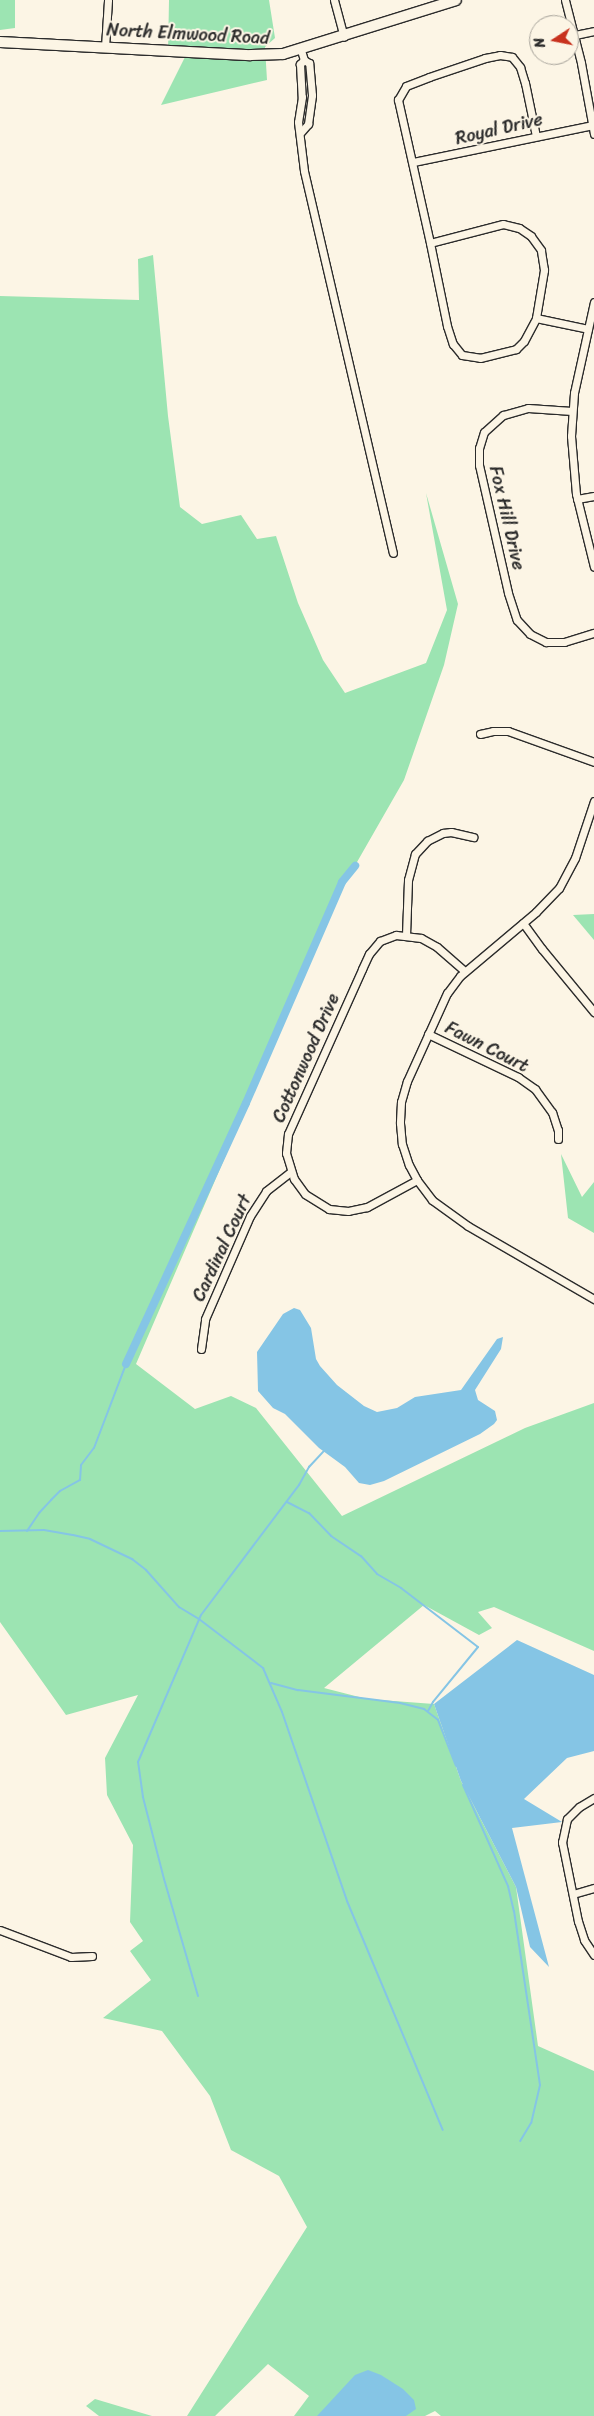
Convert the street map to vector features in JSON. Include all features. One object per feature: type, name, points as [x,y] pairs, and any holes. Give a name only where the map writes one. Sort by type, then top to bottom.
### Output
[{"type":"main road","name":"North Elmwood Road","points":[[0,42],[251,56],[302,55],[344,37],[456,0]]},
{"type":"street","points":[[104,47],[108,0]]},
{"type":"street","points":[[334,0],[344,37]]},
{"type":"street","points":[[565,0],[569,15]]},
{"type":"street","points":[[579,34],[594,31]]},
{"type":"street","points":[[302,55],[300,64],[302,92],[298,122],[301,132],[301,156],[307,190],[392,553]]},
{"type":"street","points":[[430,243],[504,224],[519,228],[531,236],[541,250],[544,270],[536,318],[524,341],[516,349],[480,358],[462,355],[453,344],[447,326],[413,162],[398,100],[400,93],[406,86],[485,58],[500,55],[512,57],[520,67],[536,136]]},
{"type":"street","points":[[579,55],[594,134]]},
{"type":"street","name":"Royal Drive","points":[[413,162],[593,125]]},
{"type":"street","points":[[594,302],[572,411],[571,451],[577,499],[594,567]]},
{"type":"street","points":[[536,318],[588,329]]},
{"type":"street","name":"Fox Hill Drive","points":[[572,411],[528,408],[503,415],[484,432],[479,448],[479,465],[511,606],[517,620],[530,634],[546,642],[564,642],[594,633]]},
{"type":"street","points":[[577,499],[594,496]]},
{"type":"street","points":[[480,734],[493,730],[508,731],[594,762]]},
{"type":"street","points":[[594,801],[575,858],[566,878],[552,897],[465,971],[448,993],[407,1081],[400,1113],[402,1144],[417,1180],[432,1200],[458,1220],[594,1299]]},
{"type":"street","points":[[465,971],[437,947],[421,938],[406,934],[408,880],[415,854],[427,840],[443,833],[451,832],[473,837]]},
{"type":"street","points":[[523,923],[594,1012]]},
{"type":"street","name":"Cottonwood Drive","points":[[406,934],[396,935],[380,942],[369,954],[288,1134],[286,1153],[290,1172],[305,1194],[320,1205],[339,1211],[367,1207],[417,1180]]},
{"type":"street","name":"Fawn Court","points":[[428,1034],[509,1072],[535,1089],[552,1112],[558,1130],[558,1139]]},
{"type":"street","name":"Cardinal Court","points":[[201,1349],[205,1319],[250,1216],[266,1191],[290,1172]]},
{"type":"street","points":[[594,1798],[573,1812],[564,1825],[562,1842],[581,1931],[594,1955]]},
{"type":"street","points":[[573,1894],[594,1888]]},
{"type":"street","points":[[0,1930],[71,1957],[92,1956]]},
{"type":"green space","points":[[0,0],[15,0],[15,28],[0,30]]},
{"type":"green space","points":[[169,0],[269,0],[275,38],[265,47],[267,80],[161,105],[185,57],[168,53]]},
{"type":"green space","points":[[153,255],[168,416],[180,507],[202,524],[241,515],[257,539],[276,536],[298,603],[323,660],[345,693],[426,663],[447,610],[426,493],[458,604],[444,665],[404,780],[337,897],[136,1364],[195,1409],[231,1396],[256,1408],[342,1516],[525,1428],[594,1403],[594,1651],[494,1607],[478,1612],[492,1628],[479,1635],[424,1605],[324,1688],[367,1699],[434,1704],[461,1781],[516,1887],[538,2046],[594,2071],[594,2416],[441,2416],[435,2411],[425,2416],[294,2416],[309,2396],[268,2364],[215,2416],[187,2416],[307,2227],[279,2176],[231,2150],[210,2096],[162,2031],[103,2018],[151,1980],[130,1951],[143,1941],[130,1922],[133,1845],[107,1795],[105,1758],[138,1695],[66,1715],[0,1622],[0,296],[139,300],[138,259]]},
{"type":"green space","points":[[594,914],[594,940],[573,915]]},
{"type":"green space","points":[[561,1154],[582,1197],[594,1182],[594,1233],[568,1218]]},
{"type":"green space","points":[[95,2399],[152,2416],[99,2416],[86,2406]]},
{"type":"water","points":[[294,1308],[300,1310],[311,1328],[316,1359],[320,1366],[337,1385],[364,1406],[377,1412],[397,1408],[415,1397],[461,1390],[497,1339],[503,1337],[501,1349],[475,1390],[478,1400],[495,1411],[497,1420],[480,1434],[384,1481],[370,1485],[359,1483],[345,1467],[319,1448],[285,1414],[273,1408],[258,1391],[257,1352],[283,1314]]},
{"type":"water","points":[[517,1640],[594,1675],[594,1751],[567,1758],[524,1799],[562,1822],[512,1828],[549,1967],[530,1947],[516,1887],[461,1781],[434,1704]]},
{"type":"water","points":[[368,2370],[381,2375],[403,2389],[414,2400],[416,2409],[406,2416],[317,2416],[355,2375]]},
{"type":"waterway","points":[[126,1364],[246,1103],[342,882],[355,866]]},
{"type":"waterway","points":[[27,1531],[39,1513],[60,1491],[80,1480],[81,1465],[94,1448],[126,1364]]},
{"type":"waterway","points":[[198,1996],[164,1879],[143,1797],[138,1762],[201,1615],[299,1485],[309,1467],[325,1450]]},
{"type":"waterway","points":[[287,1502],[309,1513],[331,1536],[361,1556],[377,1574],[401,1588],[478,1647],[433,1702],[428,1711]]},
{"type":"waterway","points":[[0,1531],[44,1530],[73,1535],[90,1539],[132,1559],[146,1570],[179,1607],[199,1619],[263,1668],[282,1712],[347,1901],[443,2130]]},
{"type":"waterway","points":[[271,1683],[298,1690],[400,1703],[424,1709],[438,1720],[456,1766]]},
{"type":"waterway","points":[[463,1785],[508,1886],[514,1911],[540,2085],[531,2123],[520,2141]]}]
